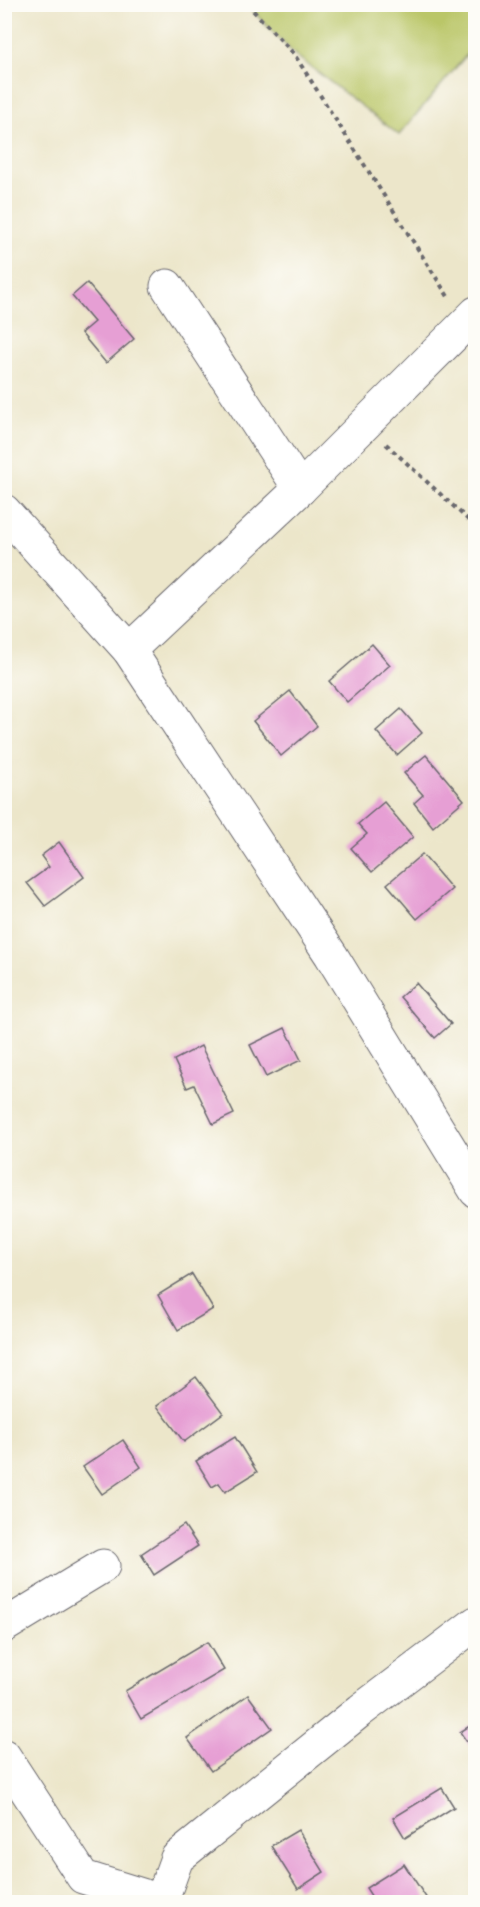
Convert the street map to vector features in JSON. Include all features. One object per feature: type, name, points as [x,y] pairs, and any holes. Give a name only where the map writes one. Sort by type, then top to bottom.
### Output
[{"type":"street","points":[[167,286],[300,489]]},
{"type":"street","points":[[129,650],[300,489],[470,318]]},
{"type":"street","points":[[4,511],[129,650],[331,955],[476,1191]]},
{"type":"street","points":[[4,1626],[103,1566]]},
{"type":"street","points":[[4,1756],[83,1877],[161,1902],[177,1858],[361,1710],[476,1623]]},
{"type":"path","points":[[247,4],[294,54],[470,318]]},
{"type":"path","points":[[363,424],[476,527]]},
{"type":"green space","points":[[247,5],[475,5],[475,45],[399,135],[294,54]]},
{"type":"building","points":[[87,283],[134,339],[106,363],[81,333],[94,322],[72,296]]},
{"type":"building","points":[[372,644],[390,665],[347,702],[329,681]]},
{"type":"building","points":[[290,691],[317,726],[281,756],[253,721]]},
{"type":"building","points":[[401,709],[422,733],[397,755],[376,731]]},
{"type":"building","points":[[426,755],[464,800],[433,827],[414,803],[423,795],[404,773]]},
{"type":"building","points":[[384,802],[413,837],[372,872],[351,848],[367,834],[358,824]]},
{"type":"building","points":[[59,842],[84,877],[45,906],[27,883],[49,867],[41,856]]},
{"type":"building","points":[[422,854],[452,889],[417,919],[387,884]]},
{"type":"building","points":[[416,983],[451,1024],[435,1038],[400,997]]},
{"type":"building","points":[[285,1028],[301,1060],[266,1077],[250,1045]]},
{"type":"building","points":[[201,1046],[234,1114],[213,1124],[194,1085],[187,1088],[174,1060]]},
{"type":"building","points":[[192,1274],[213,1309],[178,1330],[158,1295]]},
{"type":"building","points":[[196,1377],[223,1413],[184,1442],[157,1406]]},
{"type":"building","points":[[235,1437],[257,1472],[225,1492],[219,1483],[212,1487],[196,1461]]},
{"type":"building","points":[[123,1440],[141,1467],[102,1494],[83,1467]]},
{"type":"building","points":[[184,1525],[198,1546],[154,1575],[141,1554]]},
{"type":"building","points":[[207,1642],[224,1670],[141,1719],[125,1691]]},
{"type":"building","points":[[248,1695],[272,1728],[211,1771],[187,1738]]},
{"type":"building","points":[[476,1722],[476,1755],[460,1732]]},
{"type":"building","points":[[442,1788],[454,1807],[405,1838],[393,1818]]},
{"type":"building","points":[[298,1830],[324,1872],[298,1889],[271,1846]]},
{"type":"building","points":[[404,1864],[429,1902],[375,1902],[366,1888]]}]
